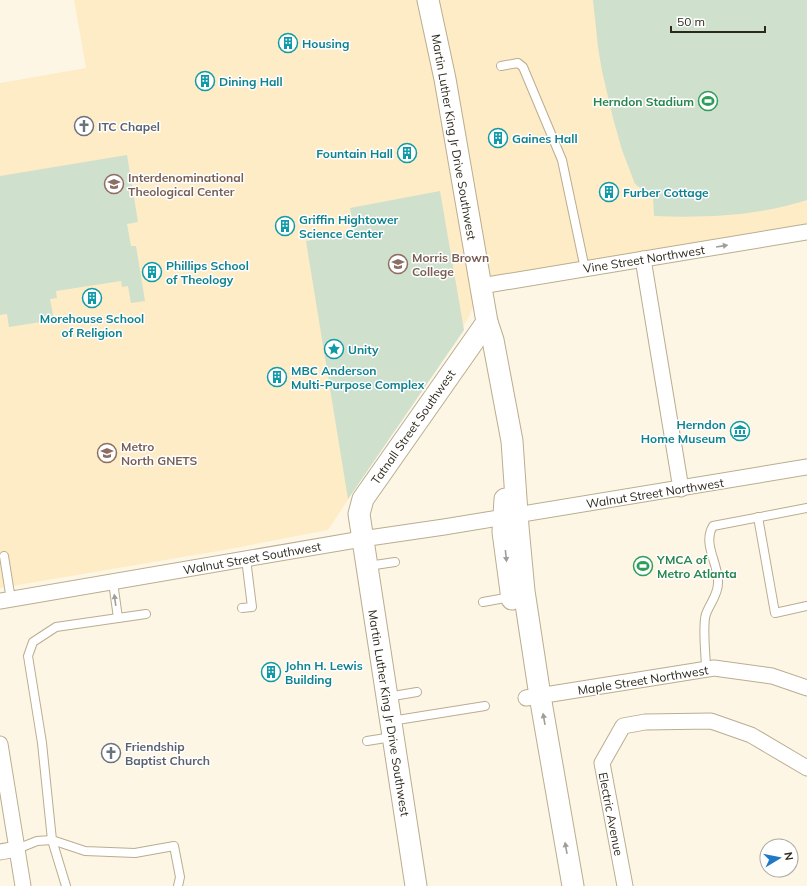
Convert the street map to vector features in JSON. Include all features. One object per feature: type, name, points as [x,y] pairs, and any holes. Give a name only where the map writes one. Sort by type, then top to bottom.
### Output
[{"type":"street","name":"Martin Luther King Jr Drive Southwest","points":[[428,0],[445,79],[487,322],[485,341],[504,448],[510,516]]},
{"type":"street","name":"Vine Street Northwest","points":[[481,286],[807,232]]},
{"type":"street","points":[[642,259],[681,489]]},
{"type":"street","name":"Tatnall Street Southwest","points":[[362,539],[359,514],[363,499],[487,322]]},
{"type":"street","name":"Walnut Street Northwest","points":[[510,516],[807,467]]},
{"type":"street","points":[[510,516],[503,532],[512,597],[573,886]]},
{"type":"street","points":[[510,516],[524,590],[533,697],[559,886]]},
{"type":"street","name":"Walnut Street Southwest","points":[[6,600],[362,539],[444,528],[510,516]]},
{"type":"street","name":"Martin Luther King Jr Drive Southwest","points":[[362,539],[416,886]]},
{"type":"street","name":"Maple Street Northwest","points":[[533,697],[714,668],[772,676],[807,688]]},
{"type":"street","name":"Electric Avenue","points":[[625,886],[602,763],[623,726],[645,722],[711,722],[751,736],[807,768]]},
{"type":"street","points":[[0,744],[23,886]]},
{"type":"street","points":[[0,852],[17,849]]},
{"type":"lane","points":[[502,66],[518,63],[523,67],[562,160],[585,269]]},
{"type":"lane","points":[[706,669],[704,642],[705,615],[717,591],[718,582],[710,549],[709,532],[713,526],[807,508]]},
{"type":"lane","points":[[758,517],[775,613],[807,606]]},
{"type":"lane","points":[[4,556],[6,600]]},
{"type":"lane","points":[[242,608],[252,607],[246,559]]},
{"type":"lane","points":[[366,566],[394,562]]},
{"type":"lane","points":[[113,582],[118,618]]},
{"type":"lane","points":[[483,602],[512,597]]},
{"type":"lane","points":[[66,886],[52,840],[42,743],[28,656],[33,642],[56,627],[146,614]]},
{"type":"lane","points":[[387,697],[417,692]]},
{"type":"lane","points":[[367,741],[392,729],[485,706]]},
{"type":"lane","points":[[17,849],[38,841],[52,840],[85,851],[135,853],[174,846],[180,877],[178,886]]},
{"type":"shaded area","points":[[74,0],[807,0],[807,232],[481,286],[469,317],[328,530],[230,549],[0,588],[0,83],[86,68]]},
{"type":"green space","name":"Herndon Stadium","points":[[593,0],[807,0],[807,200],[769,210],[731,215],[692,217],[654,216],[653,197],[635,184],[622,150],[602,71]]},
{"type":"green space","points":[[127,155],[138,222],[127,224],[131,246],[136,246],[145,301],[131,303],[128,286],[122,287],[121,281],[56,291],[57,298],[50,299],[54,320],[9,327],[7,314],[0,315],[0,176]]},
{"type":"green space","points":[[440,191],[464,330],[348,499],[306,241],[354,232],[350,208]]},
{"type":"place","name":"Housing","points":[[288,43]]},
{"type":"place","name":"Dining Hall","points":[[205,81]]},
{"type":"place","name":"Herndon Stadium","points":[[708,101]]},
{"type":"place","name":"ITC Chapel","points":[[84,126]]},
{"type":"place","name":"Gaines Hall","points":[[498,138]]},
{"type":"place","name":"Fountain Hall","points":[[407,153]]},
{"type":"place","name":"Interdenominational Theological Center","points":[[114,184]]},
{"type":"place","name":"Furber Cottage","points":[[609,192]]},
{"type":"place","name":"Griffin Hightower Science Center","points":[[285,226]]},
{"type":"place","name":"Morris Brown College","points":[[398,264]]},
{"type":"place","name":"Phillips School of Theology","points":[[152,272]]},
{"type":"place","name":"Morehouse School of Religion","points":[[92,298]]},
{"type":"place","name":"Unity","points":[[334,349]]},
{"type":"place","name":"MBC Anderson Multi-Purpose Complex","points":[[277,377]]},
{"type":"place","name":"Herndon Home Museum","points":[[740,431]]},
{"type":"place","name":"Metro North GNETS","points":[[107,453]]},
{"type":"place","name":"YMCA of Metro Atlanta","points":[[643,566]]},
{"type":"place","name":"John H. Lewis Building","points":[[271,672]]},
{"type":"place","name":"Friendship Baptist Church","points":[[111,753]]}]
